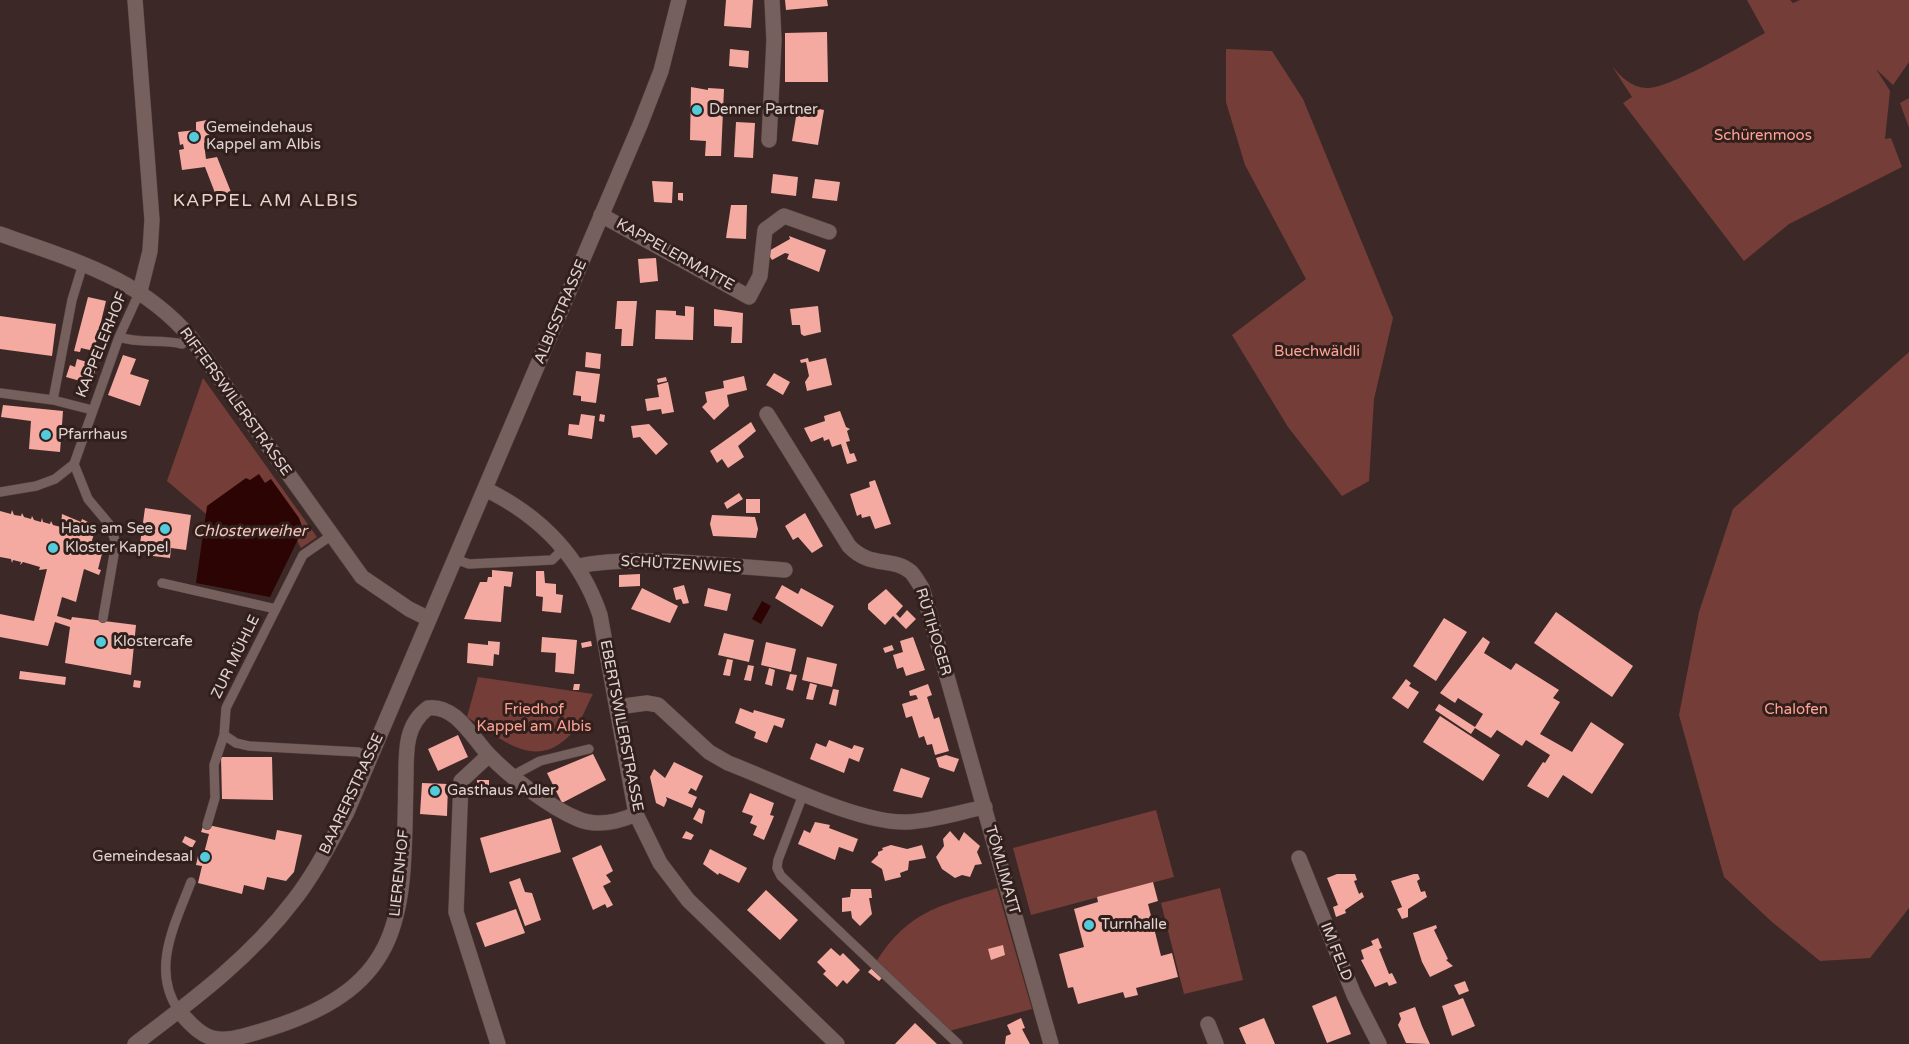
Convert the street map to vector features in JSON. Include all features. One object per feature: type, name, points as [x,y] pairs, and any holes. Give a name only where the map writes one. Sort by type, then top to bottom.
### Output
[{"type":"street","points":[[135,0],[152,220],[150,251],[140,291]]},
{"type":"street","name":"ALBISSTRASSE","points":[[429,619],[661,71],[680,0]]},
{"type":"street","points":[[769,140],[774,40],[772,0]]},
{"type":"street","name":"KAPPELERMATTE","points":[[601,215],[749,297],[760,276],[765,230],[784,216],[829,232]]},
{"type":"street","name":"RIFFERSWILERSTRASSE","points":[[0,234],[116,277],[140,291],[163,309],[191,338],[362,577],[409,609],[429,619]]},
{"type":"street","name":"RÜTIHOGER","points":[[767,414],[849,546],[860,558],[893,564],[911,572],[922,588],[984,807]]},
{"type":"street","name":"EBERTSWILERSTRASSE","points":[[485,489],[542,524],[578,566],[591,589],[600,615],[636,814],[660,863],[674,883],[837,1044]]},
{"type":"street","name":"SCHÜTZENWIES","points":[[578,566],[605,561],[651,561],[785,570]]},
{"type":"street","name":"BAARERSTRASSE","points":[[135,1044],[179,1011],[245,955],[296,898],[322,858],[371,757],[429,619]]},
{"type":"street","name":"TÖMLIMATT","points":[[617,707],[647,703],[658,705],[709,752],[728,763],[858,814],[908,822],[984,807],[1051,1044]]},
{"type":"street","name":"LIERENHOF","points":[[179,1011],[203,1036],[218,1041],[236,1039],[304,1017],[332,1003],[352,989],[372,969],[382,954],[395,922],[404,858],[407,743],[414,722],[428,708],[444,709],[454,716],[489,755],[512,776],[578,819],[598,823],[615,822],[636,814]]},
{"type":"street","points":[[489,755],[461,781],[456,912],[498,1044]]},
{"type":"street","name":"IM FELD","points":[[1299,858],[1354,995],[1379,1044]]},
{"type":"street","points":[[1208,1024],[1216,1044]]},
{"type":"lane","points":[[53,400],[72,300],[83,264]]},
{"type":"lane","name":"KAPPELERHOF","points":[[75,464],[118,337],[140,291]]},
{"type":"lane","points":[[118,337],[133,342],[154,340],[183,344],[191,338]]},
{"type":"lane","points":[[0,393],[53,400],[92,410]]},
{"type":"lane","points":[[0,492],[36,486],[54,479],[75,464],[88,499],[109,524],[116,543],[103,618]]},
{"type":"lane","name":"ZUR MÜHLE","points":[[207,825],[214,798],[214,765],[224,735],[226,708],[303,555],[332,535]]},
{"type":"lane","points":[[454,559],[470,564],[552,560],[564,548]]},
{"type":"lane","points":[[162,583],[276,609]]},
{"type":"lane","points":[[224,735],[236,743],[249,746],[358,752],[371,757]]},
{"type":"lane","points":[[512,776],[540,761],[588,749]]},
{"type":"lane","points":[[804,792],[777,868],[782,876],[957,1044]]},
{"type":"lane","points":[[179,1011],[171,999],[164,970],[172,934],[191,882]]},
{"type":"green space","name":"Schürenmoos","points":[[1747,0],[1790,0],[1793,3],[1800,0],[1909,0],[1909,62],[1893,85],[1876,69],[1890,91],[1885,139],[1891,138],[1902,167],[1789,224],[1744,261],[1623,103],[1632,97],[1612,66],[1627,81],[1646,88],[1656,87],[1687,75],[1765,33]]},
{"type":"green space","name":"Buechwäldli","points":[[1226,49],[1272,51],[1303,99],[1393,318],[1374,399],[1369,481],[1342,496],[1288,427],[1232,335],[1306,279],[1245,165],[1226,102]]},
{"type":"green space","points":[[1909,98],[1909,128],[1900,103]]},
{"type":"green space","name":"Chalofen","points":[[1909,352],[1909,908],[1870,958],[1820,961],[1772,922],[1724,877],[1679,715],[1699,612],[1733,509]]},
{"type":"green space","points":[[203,378],[317,537],[301,548],[267,484],[206,514],[167,481]]},
{"type":"green space","name":"Friedhof Kappel am Albis","points":[[478,677],[593,694],[580,721],[570,735],[557,746],[544,751],[531,751],[505,742],[467,717]]},
{"type":"green space","points":[[1156,810],[1174,877],[1031,915],[1013,848]]},
{"type":"green space","points":[[997,888],[1032,1009],[949,1031],[876,962],[889,944],[914,920],[943,905]]},
{"type":"green space","points":[[1220,888],[1243,980],[1184,994],[1161,903]]},
{"type":"water","name":"Chlosterweiher","points":[[259,474],[265,483],[271,479],[299,518],[303,529],[270,597],[196,583],[207,506],[246,478],[250,480]]},
{"type":"water","points":[[762,601],[771,606],[761,624],[752,619]]},
{"type":"building","points":[[726,0],[753,0],[751,28],[724,26]]},
{"type":"building","points":[[785,0],[827,0],[828,6],[786,10]]},
{"type":"building","points":[[827,32],[828,82],[785,82],[785,33]]},
{"type":"building","points":[[730,49],[749,51],[748,68],[729,66]]},
{"type":"building","points":[[691,87],[708,90],[708,88],[724,89],[721,156],[705,156],[706,141],[690,140]]},
{"type":"building","points":[[798,105],[824,110],[818,145],[792,141]]},
{"type":"building","points":[[207,120],[210,142],[204,143],[206,159],[217,157],[231,192],[217,198],[205,167],[182,170],[179,150],[184,149],[183,144],[180,145],[178,132],[196,130],[196,122]]},
{"type":"building","points":[[736,122],[755,123],[753,158],[734,157]]},
{"type":"building","points":[[773,174],[798,177],[796,196],[771,193]]},
{"type":"building","points":[[815,179],[840,182],[837,201],[812,198]]},
{"type":"building","points":[[652,181],[673,182],[672,203],[654,202]]},
{"type":"building","points":[[678,193],[683,193],[683,201],[678,200]]},
{"type":"building","points":[[731,205],[747,205],[746,239],[726,238]]},
{"type":"building","points":[[789,236],[826,250],[819,272],[787,259],[789,254],[785,253],[772,260],[767,252],[790,239]]},
{"type":"building","points":[[656,258],[658,281],[640,283],[638,259]]},
{"type":"building","points":[[88,297],[106,301],[94,351],[81,348],[80,352],[74,351]]},
{"type":"building","points":[[617,301],[637,301],[633,346],[621,346],[622,329],[615,329]]},
{"type":"building","points":[[685,306],[694,307],[693,340],[655,339],[656,310],[676,311],[676,315],[685,316]]},
{"type":"building","points":[[818,306],[821,332],[804,336],[801,334],[800,325],[792,325],[790,309]]},
{"type":"building","points":[[714,309],[743,313],[742,343],[731,343],[732,327],[714,326]]},
{"type":"building","points":[[0,316],[56,324],[52,356],[0,349]]},
{"type":"building","points":[[586,352],[601,354],[600,369],[585,367]]},
{"type":"building","points":[[123,355],[136,359],[130,374],[149,380],[140,406],[108,395]]},
{"type":"building","points":[[808,358],[809,362],[826,358],[832,385],[807,391],[805,382],[809,376],[806,362],[801,363],[800,360]]},
{"type":"building","points":[[77,359],[97,365],[91,384],[66,377],[70,365],[75,367]]},
{"type":"building","points":[[576,371],[600,374],[596,403],[581,401],[581,396],[573,395]]},
{"type":"building","points":[[774,373],[790,382],[783,395],[766,385]]},
{"type":"building","points":[[744,376],[747,390],[727,395],[729,406],[714,420],[702,407],[707,402],[705,392],[724,388],[723,381]]},
{"type":"building","points":[[666,377],[667,381],[658,383],[657,379]]},
{"type":"building","points":[[668,382],[674,412],[662,414],[661,409],[647,411],[645,399],[659,397],[657,385]]},
{"type":"building","name":"Pfarrhaus","points":[[3,405],[63,411],[60,452],[29,449],[31,421],[1,417]]},
{"type":"building","points":[[840,411],[846,427],[850,429],[847,431],[850,441],[846,442],[850,454],[854,453],[857,461],[847,464],[841,444],[832,447],[829,439],[824,441],[823,437],[811,442],[804,428],[825,421],[824,416]]},
{"type":"building","points":[[581,414],[595,416],[592,439],[568,435],[569,424],[579,425]]},
{"type":"building","points":[[600,414],[605,415],[604,422],[599,421]]},
{"type":"building","points":[[751,422],[756,431],[738,446],[744,457],[728,468],[722,459],[717,463],[710,451]]},
{"type":"building","points":[[649,424],[668,444],[656,455],[640,437],[633,438],[631,426]]},
{"type":"building","points":[[875,480],[891,524],[875,529],[870,516],[862,518],[861,514],[857,516],[850,494],[870,487],[869,482]]},
{"type":"building","points":[[739,493],[743,499],[727,509],[724,503]]},
{"type":"building","points":[[746,499],[760,499],[760,513],[746,513]]},
{"type":"building","name":"Haus am See","points":[[145,508],[191,515],[186,550],[171,548],[170,558],[153,556],[154,546],[140,544]]},
{"type":"building","points":[[12,510],[14,515],[21,516],[22,513],[24,517],[31,519],[32,516],[34,520],[41,522],[42,518],[43,522],[50,524],[51,521],[53,525],[61,527],[62,514],[81,522],[82,519],[92,524],[97,523],[91,544],[107,545],[106,550],[103,550],[98,569],[101,570],[99,575],[84,569],[76,602],[62,597],[57,616],[71,620],[72,617],[136,625],[131,675],[65,663],[70,627],[55,622],[48,646],[0,637],[0,614],[34,621],[47,569],[39,570],[40,567],[23,562],[20,565],[21,562],[13,560],[12,563],[11,559],[0,557],[0,511],[11,514]]},
{"type":"building","points":[[805,513],[823,546],[812,553],[798,537],[793,540],[785,526]]},
{"type":"building","points":[[712,515],[755,517],[758,529],[756,538],[713,536],[710,524]]},
{"type":"building","points":[[492,570],[513,572],[511,587],[504,586],[501,622],[464,619],[480,582],[487,582],[488,577],[492,577]]},
{"type":"building","points":[[536,571],[544,571],[545,583],[556,584],[556,594],[563,595],[561,613],[542,611],[543,597],[536,596]]},
{"type":"building","points":[[640,574],[640,586],[619,587],[619,575]]},
{"type":"building","points":[[684,585],[689,603],[683,604],[681,599],[676,600],[673,588]]},
{"type":"building","points":[[782,585],[798,594],[801,588],[834,606],[822,627],[775,598]]},
{"type":"building","points":[[642,588],[678,606],[670,623],[631,609]]},
{"type":"building","points":[[708,588],[731,594],[727,611],[704,606]]},
{"type":"building","points":[[886,589],[903,606],[896,614],[900,618],[907,610],[916,619],[906,629],[893,616],[885,625],[868,609],[868,604]]},
{"type":"building","points":[[1556,612],[1633,666],[1612,697],[1534,643]]},
{"type":"building","points":[[1444,618],[1467,632],[1436,681],[1413,666]]},
{"type":"building","points":[[724,633],[754,640],[749,662],[718,655]]},
{"type":"building","points":[[542,637],[577,640],[574,674],[555,672],[556,653],[541,652]]},
{"type":"building","points":[[913,637],[925,670],[906,676],[903,667],[897,669],[893,655],[903,652],[900,641]]},
{"type":"building","points":[[1483,637],[1490,642],[1484,653],[1511,670],[1516,663],[1559,690],[1553,698],[1560,702],[1540,734],[1572,752],[1591,722],[1624,744],[1592,794],[1563,775],[1548,798],[1527,786],[1550,755],[1526,740],[1522,746],[1497,730],[1491,738],[1475,728],[1471,734],[1435,710],[1439,704],[1475,727],[1483,714],[1458,698],[1455,703],[1440,693]]},
{"type":"building","points":[[488,641],[500,642],[499,655],[494,654],[493,666],[467,663],[468,643],[488,645]]},
{"type":"building","points":[[591,641],[592,646],[582,648],[581,643]]},
{"type":"building","points":[[766,642],[796,649],[791,672],[761,665]]},
{"type":"building","points":[[892,645],[894,650],[885,653],[883,648]]},
{"type":"building","points":[[807,657],[837,664],[832,687],[802,680]]},
{"type":"building","points":[[727,659],[733,660],[730,676],[723,675]]},
{"type":"building","points":[[748,665],[754,666],[751,681],[744,680]]},
{"type":"building","points":[[769,668],[775,670],[772,686],[765,684]]},
{"type":"building","points":[[20,671],[66,677],[65,685],[19,679]]},
{"type":"building","points":[[790,674],[797,675],[793,691],[786,689]]},
{"type":"building","points":[[1406,679],[1411,683],[1409,686],[1419,692],[1408,709],[1392,698]]},
{"type":"building","points":[[134,680],[141,681],[140,688],[133,687]]},
{"type":"building","points":[[810,683],[817,685],[813,700],[806,699]]},
{"type":"building","points":[[574,684],[580,684],[579,690],[573,690]]},
{"type":"building","points":[[928,684],[932,695],[927,697],[934,719],[939,717],[949,751],[935,755],[932,744],[927,745],[924,736],[919,738],[912,716],[906,718],[902,704],[918,699],[916,695],[910,696],[909,691]]},
{"type":"building","points":[[833,689],[839,690],[836,706],[829,704]]},
{"type":"building","points":[[740,708],[785,719],[782,728],[774,725],[767,743],[754,738],[756,732],[735,723]]},
{"type":"building","points":[[1440,716],[1500,755],[1483,781],[1423,742]]},
{"type":"building","points":[[458,735],[468,757],[438,771],[428,749]]},
{"type":"building","points":[[829,740],[852,749],[854,745],[864,748],[859,762],[849,758],[844,773],[810,759],[816,743],[826,747]]},
{"type":"building","points":[[593,754],[606,780],[562,803],[547,773]]},
{"type":"building","points":[[946,755],[959,759],[954,772],[939,767],[936,758]]},
{"type":"building","points":[[221,757],[272,757],[273,800],[222,799]]},
{"type":"building","points":[[674,762],[703,776],[696,791],[691,788],[688,793],[697,797],[692,808],[666,797],[664,807],[656,803],[650,777],[654,769],[665,778]]},
{"type":"building","points":[[901,768],[930,778],[922,798],[893,791]]},
{"type":"building","points":[[477,780],[489,780],[489,795],[477,796]]},
{"type":"building","points":[[422,783],[448,784],[447,816],[420,814]]},
{"type":"building","points":[[750,793],[774,803],[770,815],[774,816],[764,840],[753,835],[757,826],[750,823],[753,816],[742,812]]},
{"type":"building","points":[[699,808],[705,811],[702,824],[693,819]]},
{"type":"building","points":[[551,818],[561,852],[490,873],[480,838]]},
{"type":"building","points":[[815,822],[830,825],[829,828],[858,839],[853,852],[839,847],[835,860],[798,844],[804,830],[810,833]]},
{"type":"building","points":[[204,824],[275,840],[277,830],[302,835],[294,872],[286,881],[267,877],[264,890],[244,885],[242,894],[198,883],[202,866],[196,865],[198,856],[203,857],[209,834],[201,832]]},
{"type":"building","points":[[686,831],[694,835],[691,840],[682,838]]},
{"type":"building","points":[[950,831],[959,841],[964,832],[980,846],[977,852],[982,864],[975,865],[970,877],[962,875],[955,878],[942,869],[936,857],[944,846],[943,839]]},
{"type":"building","points":[[185,836],[196,841],[192,848],[182,842]]},
{"type":"building","points":[[601,845],[613,871],[606,875],[611,882],[603,886],[613,905],[607,908],[605,904],[593,910],[572,858]]},
{"type":"building","points":[[891,845],[907,849],[922,845],[926,858],[909,861],[908,870],[900,873],[901,877],[885,881],[882,869],[871,862],[878,852],[883,850],[882,848]]},
{"type":"building","points":[[710,849],[747,868],[739,883],[719,873],[718,875],[703,864]]},
{"type":"building","points":[[1337,874],[1355,874],[1357,880],[1354,881],[1359,894],[1362,892],[1364,897],[1345,910],[1346,913],[1336,917],[1333,907],[1338,905],[1327,878]]},
{"type":"building","points":[[1418,874],[1420,879],[1417,881],[1421,892],[1425,891],[1427,897],[1408,909],[1408,917],[1402,919],[1397,909],[1402,907],[1391,881]]},
{"type":"building","points":[[520,878],[525,892],[532,893],[541,920],[525,926],[509,882]]},
{"type":"building","points":[[1153,882],[1158,901],[1148,904],[1161,956],[1172,953],[1178,977],[1136,988],[1138,995],[1125,998],[1123,992],[1078,1004],[1073,987],[1068,988],[1059,954],[1084,947],[1074,909],[1098,902],[1097,897]]},
{"type":"building","points":[[851,889],[871,889],[872,898],[869,898],[872,914],[860,926],[852,918],[851,911],[842,912],[842,898],[850,897]]},
{"type":"building","points":[[766,890],[798,920],[780,940],[747,910]]},
{"type":"building","points":[[516,909],[525,933],[485,947],[476,923]]},
{"type":"building","points":[[1436,925],[1437,928],[1434,930],[1448,959],[1446,960],[1453,966],[1430,977],[1422,962],[1413,933]]},
{"type":"building","points":[[1378,938],[1382,948],[1379,949],[1389,974],[1392,973],[1397,983],[1389,986],[1387,982],[1375,987],[1361,960],[1364,959],[1361,950],[1373,945],[1371,941]]},
{"type":"building","points":[[1003,945],[1005,955],[991,960],[988,949]]},
{"type":"building","points":[[831,948],[840,956],[843,953],[860,970],[847,984],[843,980],[837,987],[823,974],[826,971],[817,962]]},
{"type":"building","points":[[872,968],[882,978],[879,981],[868,972]]},
{"type":"building","points":[[1465,981],[1469,991],[1459,995],[1454,985]]},
{"type":"building","points":[[1336,996],[1351,1034],[1327,1043],[1312,1006]]},
{"type":"building","points":[[1463,998],[1475,1026],[1452,1036],[1442,1006]]},
{"type":"building","points":[[1415,1007],[1430,1044],[1406,1043],[1398,1025],[1401,1019],[1399,1013]]},
{"type":"building","points":[[1021,1018],[1025,1028],[1022,1029],[1030,1044],[1005,1044],[1006,1036],[1011,1034],[1007,1025]]},
{"type":"building","points":[[1264,1018],[1275,1044],[1246,1044],[1239,1028]]},
{"type":"building","points":[[915,1023],[937,1044],[895,1044]]},
{"type":"place","name":"Denner Partner","points":[[697,110]]},
{"type":"place","name":"Gemeindehaus Kappel am Albis","points":[[194,137]]},
{"type":"place","name":"Pfarrhaus","points":[[46,435]]},
{"type":"place","name":"Haus am See","points":[[165,529]]},
{"type":"place","name":"Kloster Kappel","points":[[53,548]]},
{"type":"place","name":"Klostercafe","points":[[101,642]]},
{"type":"place","name":"Gasthaus Adler","points":[[435,791]]},
{"type":"place","name":"Gemeindesaal","points":[[205,857]]},
{"type":"place","name":"Turnhalle","points":[[1089,925]]},
{"type":"district","name":"KAPPEL AM ALBIS","points":[[266,201]]}]
